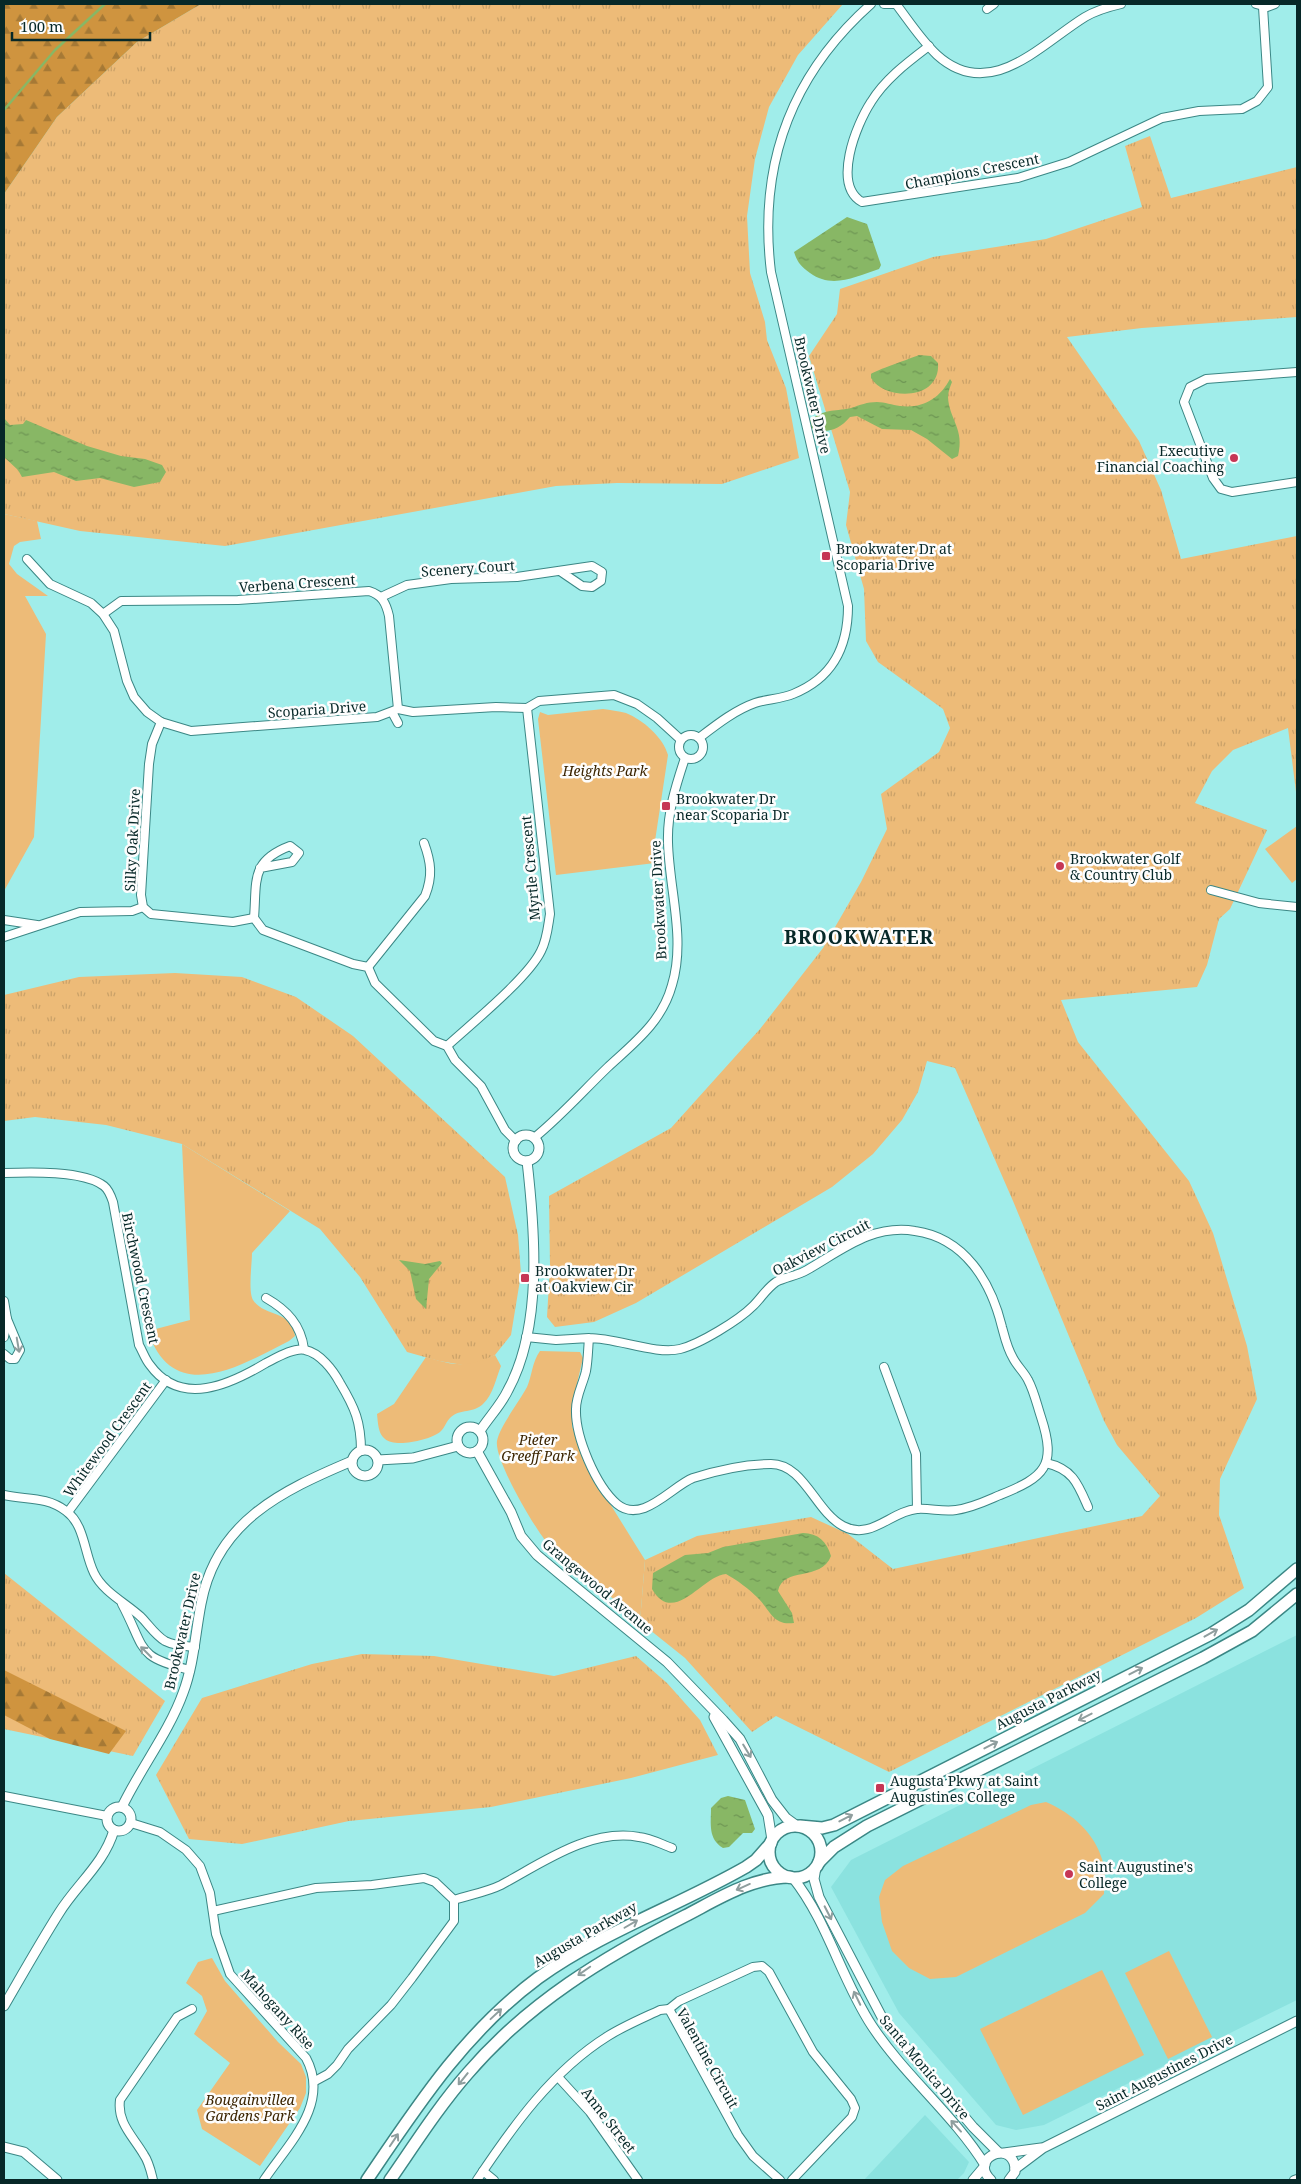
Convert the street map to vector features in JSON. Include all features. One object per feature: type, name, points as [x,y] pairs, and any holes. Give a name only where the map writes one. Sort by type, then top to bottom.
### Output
[{"type":"main road","name":"Augusta Parkway","points":[[798,1826],[822,1828],[834,1825],[1211,1634],[1249,1610],[1297,1569]]},
{"type":"main road","points":[[390,2180],[440,2108],[468,2072],[527,2013],[619,1950],[722,1897],[761,1880],[806,1875],[834,1847],[867,1826],[1203,1658],[1252,1631],[1297,1594]]},
{"type":"main road","points":[[792,1877],[783,1875],[770,1858],[771,1841],[782,1829],[798,1826],[813,1834],[818,1840],[820,1847],[817,1864]]},
{"type":"main road","name":"Augusta Parkway","points":[[367,2180],[437,2078],[463,2046],[538,1978],[641,1918],[746,1867],[756,1860],[771,1841]]},
{"type":"street","name":"Brookwater Drive","points":[[680,739],[688,734],[699,738],[754,703],[791,695],[807,688],[830,668],[846,637],[848,606],[770,263],[767,225],[772,173],[779,141],[794,101],[807,77],[830,45],[871,4]]},
{"type":"street","points":[[884,4],[896,4],[938,56],[958,68],[996,72],[1011,68],[1086,17],[1104,8],[1121,4]]},
{"type":"street","points":[[987,9],[994,4]]},
{"type":"street","points":[[1260,6],[1275,4]]},
{"type":"street","name":"Champions Crescent","points":[[928,46],[887,82],[871,102],[854,138],[847,175],[848,187],[856,199],[862,202],[1018,178],[1069,162],[1162,118],[1181,113],[1242,109],[1251,106],[1268,87],[1260,6]]},
{"type":"street","points":[[1297,372],[1206,379],[1190,387],[1184,402],[1213,478],[1221,489],[1232,492],[1297,482]]},
{"type":"street","name":"Scoparia Drive","points":[[26,559],[50,584],[91,603],[103,614],[114,631],[126,681],[134,697],[147,712],[161,722],[191,731],[377,717],[395,711],[413,712],[496,707],[527,708],[539,701],[614,695],[637,704],[680,739]]},
{"type":"street","name":"Scenery Court","points":[[381,597],[407,585],[451,579],[517,577],[592,566],[602,572],[601,581],[592,587],[582,586],[560,571]]},
{"type":"street","name":"Verbena Crescent","points":[[103,614],[121,601],[238,600],[369,591],[381,597]]},
{"type":"street","points":[[381,597],[386,603],[389,616],[395,711],[398,723]]},
{"type":"street","name":"Myrtle Crescent","points":[[447,1046],[528,969],[541,951],[547,932],[550,914],[527,708]]},
{"type":"street","name":"Silky Oak Drive","points":[[161,722],[152,744],[149,764],[141,895],[143,907],[151,914],[233,922],[254,918]]},
{"type":"street","points":[[680,739],[678,749],[685,758],[693,759],[700,755],[703,744],[699,738]]},
{"type":"street","name":"Brookwater Drive","points":[[534,1138],[645,1034],[655,1021],[669,994],[677,958],[677,943],[668,842],[669,818],[675,788],[685,758]]},
{"type":"street","points":[[368,967],[425,896],[431,882],[431,862],[424,843]]},
{"type":"street","points":[[260,868],[292,862],[299,853],[290,846],[276,851],[262,862],[260,868],[254,918],[262,930],[340,957],[353,964],[368,967]]},
{"type":"street","points":[[1211,890],[1259,903],[1297,908]]},
{"type":"street","points":[[4,937],[80,912],[124,912],[143,907]]},
{"type":"street","points":[[4,920],[37,925]]},
{"type":"street","points":[[368,967],[374,983],[434,1041],[447,1046],[455,1060],[485,1091],[505,1130],[516,1141]]},
{"type":"street","points":[[526,1135],[534,1138],[538,1144],[538,1152],[534,1158],[527,1161],[519,1159],[514,1152],[516,1141],[526,1135]]},
{"type":"street","points":[[480,1431],[508,1391],[526,1336],[534,1272],[527,1161]]},
{"type":"street","name":"Birchwood Crescent","points":[[4,1173],[38,1171],[77,1177],[93,1180],[108,1190],[113,1202],[139,1345],[150,1365],[166,1380],[176,1385],[196,1390],[211,1389],[227,1384],[289,1352],[304,1349]]},
{"type":"street","name":"Oakview Circuit","points":[[526,1336],[556,1340],[607,1338],[658,1350],[677,1350],[693,1344],[739,1317],[778,1281],[804,1272],[850,1244],[888,1230],[917,1231],[935,1236],[957,1247],[972,1261],[984,1281],[998,1312],[1007,1345],[1013,1358],[1027,1376],[1032,1390],[1048,1439],[1049,1450],[1046,1462]]},
{"type":"street","points":[[266,1298],[282,1307],[300,1330],[304,1349],[318,1356],[334,1372],[352,1403],[360,1423],[361,1451]]},
{"type":"street","points":[[4,1301],[7,1319],[20,1350],[15,1359],[10,1359],[4,1354]]},
{"type":"street","points":[[4,1337],[7,1319]]},
{"type":"street","points":[[589,1338],[586,1370],[576,1407],[577,1426],[582,1445],[592,1468],[610,1495],[624,1508],[633,1510],[644,1508],[657,1502],[688,1480],[725,1468],[774,1464],[788,1468],[802,1480],[828,1515],[846,1528],[864,1530],[883,1524],[904,1512],[917,1509],[941,1511],[973,1507],[1029,1482],[1040,1473],[1046,1462],[1057,1465],[1077,1481],[1088,1507]]},
{"type":"street","points":[[884,1367],[916,1454],[917,1509]]},
{"type":"street","name":"Whitewood Crescent","points":[[68,1512],[166,1380]]},
{"type":"street","points":[[470,1427],[480,1431],[483,1441],[477,1451],[465,1452],[458,1446],[457,1437],[462,1430],[470,1427]]},
{"type":"street","points":[[378,1460],[413,1458],[458,1446]]},
{"type":"street","points":[[361,1451],[370,1451],[378,1460],[376,1471],[365,1476],[354,1470],[352,1461],[355,1455],[361,1451]]},
{"type":"street","name":"Grangewood Avenue","points":[[477,1451],[511,1512],[521,1536],[537,1555],[667,1662],[740,1739],[772,1800],[786,1818],[798,1826]]},
{"type":"street","name":"Brookwater Drive","points":[[122,1807],[136,1776],[175,1713],[190,1670],[205,1584],[214,1560],[227,1539],[245,1520],[269,1503],[352,1461]]},
{"type":"street","points":[[4,1495],[39,1498],[56,1504],[68,1512],[78,1526],[94,1574],[100,1583],[141,1617],[166,1642],[195,1646]]},
{"type":"street","points":[[120,1600],[133,1624],[139,1644],[144,1650],[157,1660],[190,1670]]},
{"type":"street","name":"Grangewood Avenue","points":[[704,1702],[732,1746],[768,1815],[771,1841]]},
{"type":"street","points":[[4,1796],[107,1816]]},
{"type":"street","points":[[122,1807],[129,1811],[131,1823],[122,1831],[114,1830],[108,1825],[107,1816],[114,1808],[122,1807]]},
{"type":"street","name":"Mahogany Rise","points":[[131,1823],[160,1832],[186,1850],[200,1866],[210,1893],[216,1934],[230,1974],[306,2058],[314,2071],[315,2081]]},
{"type":"street","points":[[4,2006],[60,1911],[88,1878],[109,1846],[114,1830]]},
{"type":"street","points":[[454,1900],[500,1886],[529,1867],[566,1849],[596,1840],[625,1835],[641,1837],[672,1848]]},
{"type":"street","name":"Santa Monica Drive","points":[[817,1864],[814,1879],[820,1897],[885,2024],[973,2127],[1012,2160],[1016,2174]]},
{"type":"street","name":"Santa Monica Drive","points":[[792,1877],[810,1901],[873,2027],[965,2135],[991,2180]]},
{"type":"street","points":[[213,1911],[316,1888],[351,1884],[372,1886],[424,1878],[435,1882],[454,1900],[454,1921],[396,1998],[353,2043],[333,2070],[315,2081],[307,2119],[264,2180]]},
{"type":"street","points":[[669,2009],[679,2001],[753,1967],[762,1966],[770,1972],[813,2052],[851,2099],[855,2108],[852,2117],[792,2180]]},
{"type":"street","points":[[153,2180],[146,2157],[127,2131],[118,2112],[120,2100],[177,2017],[192,2009]]},
{"type":"street","name":"Valentine Circuit","points":[[477,2180],[510,2132],[569,2065],[608,2036],[660,2010],[669,2009],[738,2135],[753,2156],[780,2180]]},
{"type":"street","name":"Saint Augustines Drive","points":[[1009,2180],[1043,2148],[1297,2021]]},
{"type":"street","name":"Anne Street","points":[[558,2077],[590,2112],[638,2180]]},
{"type":"street","points":[[4,2147],[24,2152],[51,2172],[58,2180]]},
{"type":"street","name":"Saint Augustines Drive","points":[[1002,2153],[1043,2148]]},
{"type":"street","points":[[973,2180],[990,2156],[1002,2153]]},
{"type":"street","points":[[483,2171],[494,2180]]},
{"type":"shaded area","name":"Saint Augustine's College","points":[[1297,1635],[1297,2000],[1044,2125],[1016,2130],[996,2125],[899,2013],[831,1887],[851,1860]]},
{"type":"shaded area","points":[[925,2115],[969,2162],[964,2173],[957,2180],[864,2180]]},
{"type":"green space","points":[[4,4],[201,4],[137,42],[57,117],[4,194]]},
{"type":"green space","points":[[201,4],[843,4],[798,55],[769,107],[755,159],[747,216],[750,273],[765,322],[767,340],[786,388],[799,458],[722,484],[617,483],[556,486],[225,546],[80,531],[4,514],[4,194],[57,117],[137,42]]},
{"type":"green space","name":"Brookwater Golf & Country Club","points":[[1150,136],[1171,198],[1297,167],[1297,317],[1142,328],[1067,337],[1139,441],[1161,490],[1181,559],[1297,536],[1297,800],[1288,728],[1233,750],[1212,771],[1195,803],[1267,830],[1230,909],[1219,919],[1207,965],[1197,987],[1061,1000],[1078,1042],[1189,1181],[1213,1233],[1247,1346],[1257,1399],[1220,1479],[1219,1515],[1244,1588],[1196,1618],[889,1772],[776,1716],[752,1732],[685,1658],[640,1622],[645,1560],[697,1536],[811,1517],[848,1534],[893,1569],[1142,1516],[1160,1496],[1117,1445],[1104,1421],[1013,1201],[955,1068],[927,1061],[918,1092],[902,1120],[873,1154],[832,1187],[636,1303],[594,1322],[555,1327],[547,1317],[550,1266],[549,1196],[671,1128],[760,1029],[823,948],[861,882],[887,829],[881,794],[939,752],[950,728],[943,709],[878,662],[866,641],[864,589],[846,525],[850,492],[809,356],[837,314],[840,289],[933,257],[1046,239],[1142,207],[1125,146]]},
{"type":"green space","points":[[4,514],[37,521],[41,539],[20,542],[14,546],[9,564],[17,574],[48,596],[25,596],[46,634],[34,837],[4,891]]},
{"type":"green space","name":"Heights Park","points":[[603,709],[626,713],[639,720],[662,742],[668,755],[655,841],[655,863],[556,875],[538,719],[540,712],[548,715]]},
{"type":"green space","points":[[1297,826],[1297,879],[1292,883],[1265,849]]},
{"type":"green space","points":[[175,973],[242,977],[296,997],[353,1036],[505,1177],[518,1235],[521,1274],[511,1335],[495,1355],[475,1365],[463,1365],[439,1361],[407,1352],[360,1277],[320,1229],[182,1144],[106,1125],[35,1117],[4,1121],[4,995],[79,977]]},
{"type":"green space","points":[[182,1144],[290,1211],[252,1253],[251,1290],[253,1300],[264,1309],[289,1322],[295,1336],[289,1341],[251,1360],[230,1369],[210,1374],[191,1374],[174,1368],[159,1355],[148,1331],[190,1320]]},
{"type":"green space","name":"Pieter Greeff Park","points":[[540,1351],[580,1352],[583,1358],[572,1405],[572,1426],[580,1450],[594,1478],[645,1560],[640,1622],[545,1540],[524,1507],[502,1462],[497,1441],[499,1435],[527,1387],[535,1360]]},
{"type":"green space","points":[[495,1355],[501,1366],[489,1396],[479,1407],[455,1415],[449,1419],[440,1432],[429,1438],[396,1443],[390,1442],[383,1437],[379,1428],[377,1414],[394,1404],[426,1357],[453,1364],[468,1364]]},
{"type":"green space","points":[[4,1573],[165,1701],[133,1756],[4,1729]]},
{"type":"green space","points":[[362,1654],[434,1656],[554,1676],[636,1656],[667,1683],[700,1720],[718,1755],[631,1778],[491,1807],[349,1821],[242,1844],[189,1839],[156,1775],[202,1698],[312,1664]]},
{"type":"green space","points":[[4,1670],[126,1731],[109,1754],[50,1739],[4,1715]]},
{"type":"green space","points":[[1046,1802],[1074,1819],[1089,1833],[1095,1842],[1104,1866],[1104,1894],[1085,1913],[956,1977],[930,1979],[909,1968],[892,1951],[882,1922],[879,1897],[885,1880],[903,1866],[1031,1805]]},
{"type":"green space","points":[[1169,1951],[1212,2037],[1168,2059],[1125,1973]]},
{"type":"green space","name":"Bougainvillea Gardens Park","points":[[212,1958],[225,1981],[278,2042],[301,2064],[306,2077],[306,2093],[300,2108],[260,2166],[202,2129],[197,2110],[230,2063],[194,2034],[207,2011],[202,1996],[186,1983],[198,1962]]},
{"type":"green space","points":[[1102,1970],[1144,2055],[1023,2115],[980,2029]]},
{"type":"water","points":[[847,217],[867,224],[881,265],[879,269],[844,280],[835,281],[818,278],[802,266],[794,252]]},
{"type":"water","points":[[919,355],[931,356],[938,363],[937,375],[931,385],[922,391],[899,393],[888,391],[878,386],[871,378],[871,374],[874,372]]},
{"type":"water","points":[[950,379],[952,382],[948,395],[949,405],[960,438],[958,456],[952,459],[927,439],[911,430],[882,429],[857,416],[850,417],[841,425],[831,430],[821,431],[809,428],[808,422],[819,414],[867,403],[880,402],[900,406],[923,404],[936,397]]},
{"type":"water","points":[[4,418],[10,425],[23,424],[26,420],[87,446],[121,456],[145,459],[162,465],[166,472],[160,482],[134,487],[100,478],[76,481],[54,472],[22,477],[18,470],[4,457]]},
{"type":"water","points":[[399,1260],[425,1264],[440,1261],[442,1263],[429,1279],[426,1309],[416,1299],[410,1271]]},
{"type":"water","points":[[808,1533],[821,1539],[827,1546],[831,1556],[826,1564],[819,1569],[794,1576],[781,1583],[778,1591],[792,1613],[794,1623],[777,1620],[754,1595],[726,1574],[717,1576],[689,1596],[670,1603],[661,1599],[652,1589],[653,1573],[685,1555],[708,1553],[723,1547]]},
{"type":"water","points":[[728,1796],[745,1800],[755,1829],[752,1833],[743,1833],[729,1847],[723,1848],[713,1836],[711,1808],[721,1798]]},
{"type":"waterway","points":[[4,110],[55,50],[105,4]]},
{"type":"place","name":"Executive Financial Coaching","points":[[1234,458]]},
{"type":"place","name":"Brookwater Dr at Scoparia Drive","points":[[826,556]]},
{"type":"place","name":"Brookwater Dr near Scoparia Dr","points":[[666,806]]},
{"type":"place","name":"Brookwater Golf & Country Club","points":[[1060,866]]},
{"type":"place","name":"Brookwater Dr at Oakview Cir","points":[[525,1278]]},
{"type":"place","name":"Augusta Pkwy at Saint Augustines College","points":[[880,1788]]},
{"type":"place","name":"Saint Augustine's College","points":[[1069,1874]]},
{"type":"district","name":"BROOKWATER","points":[[859,937]]}]
